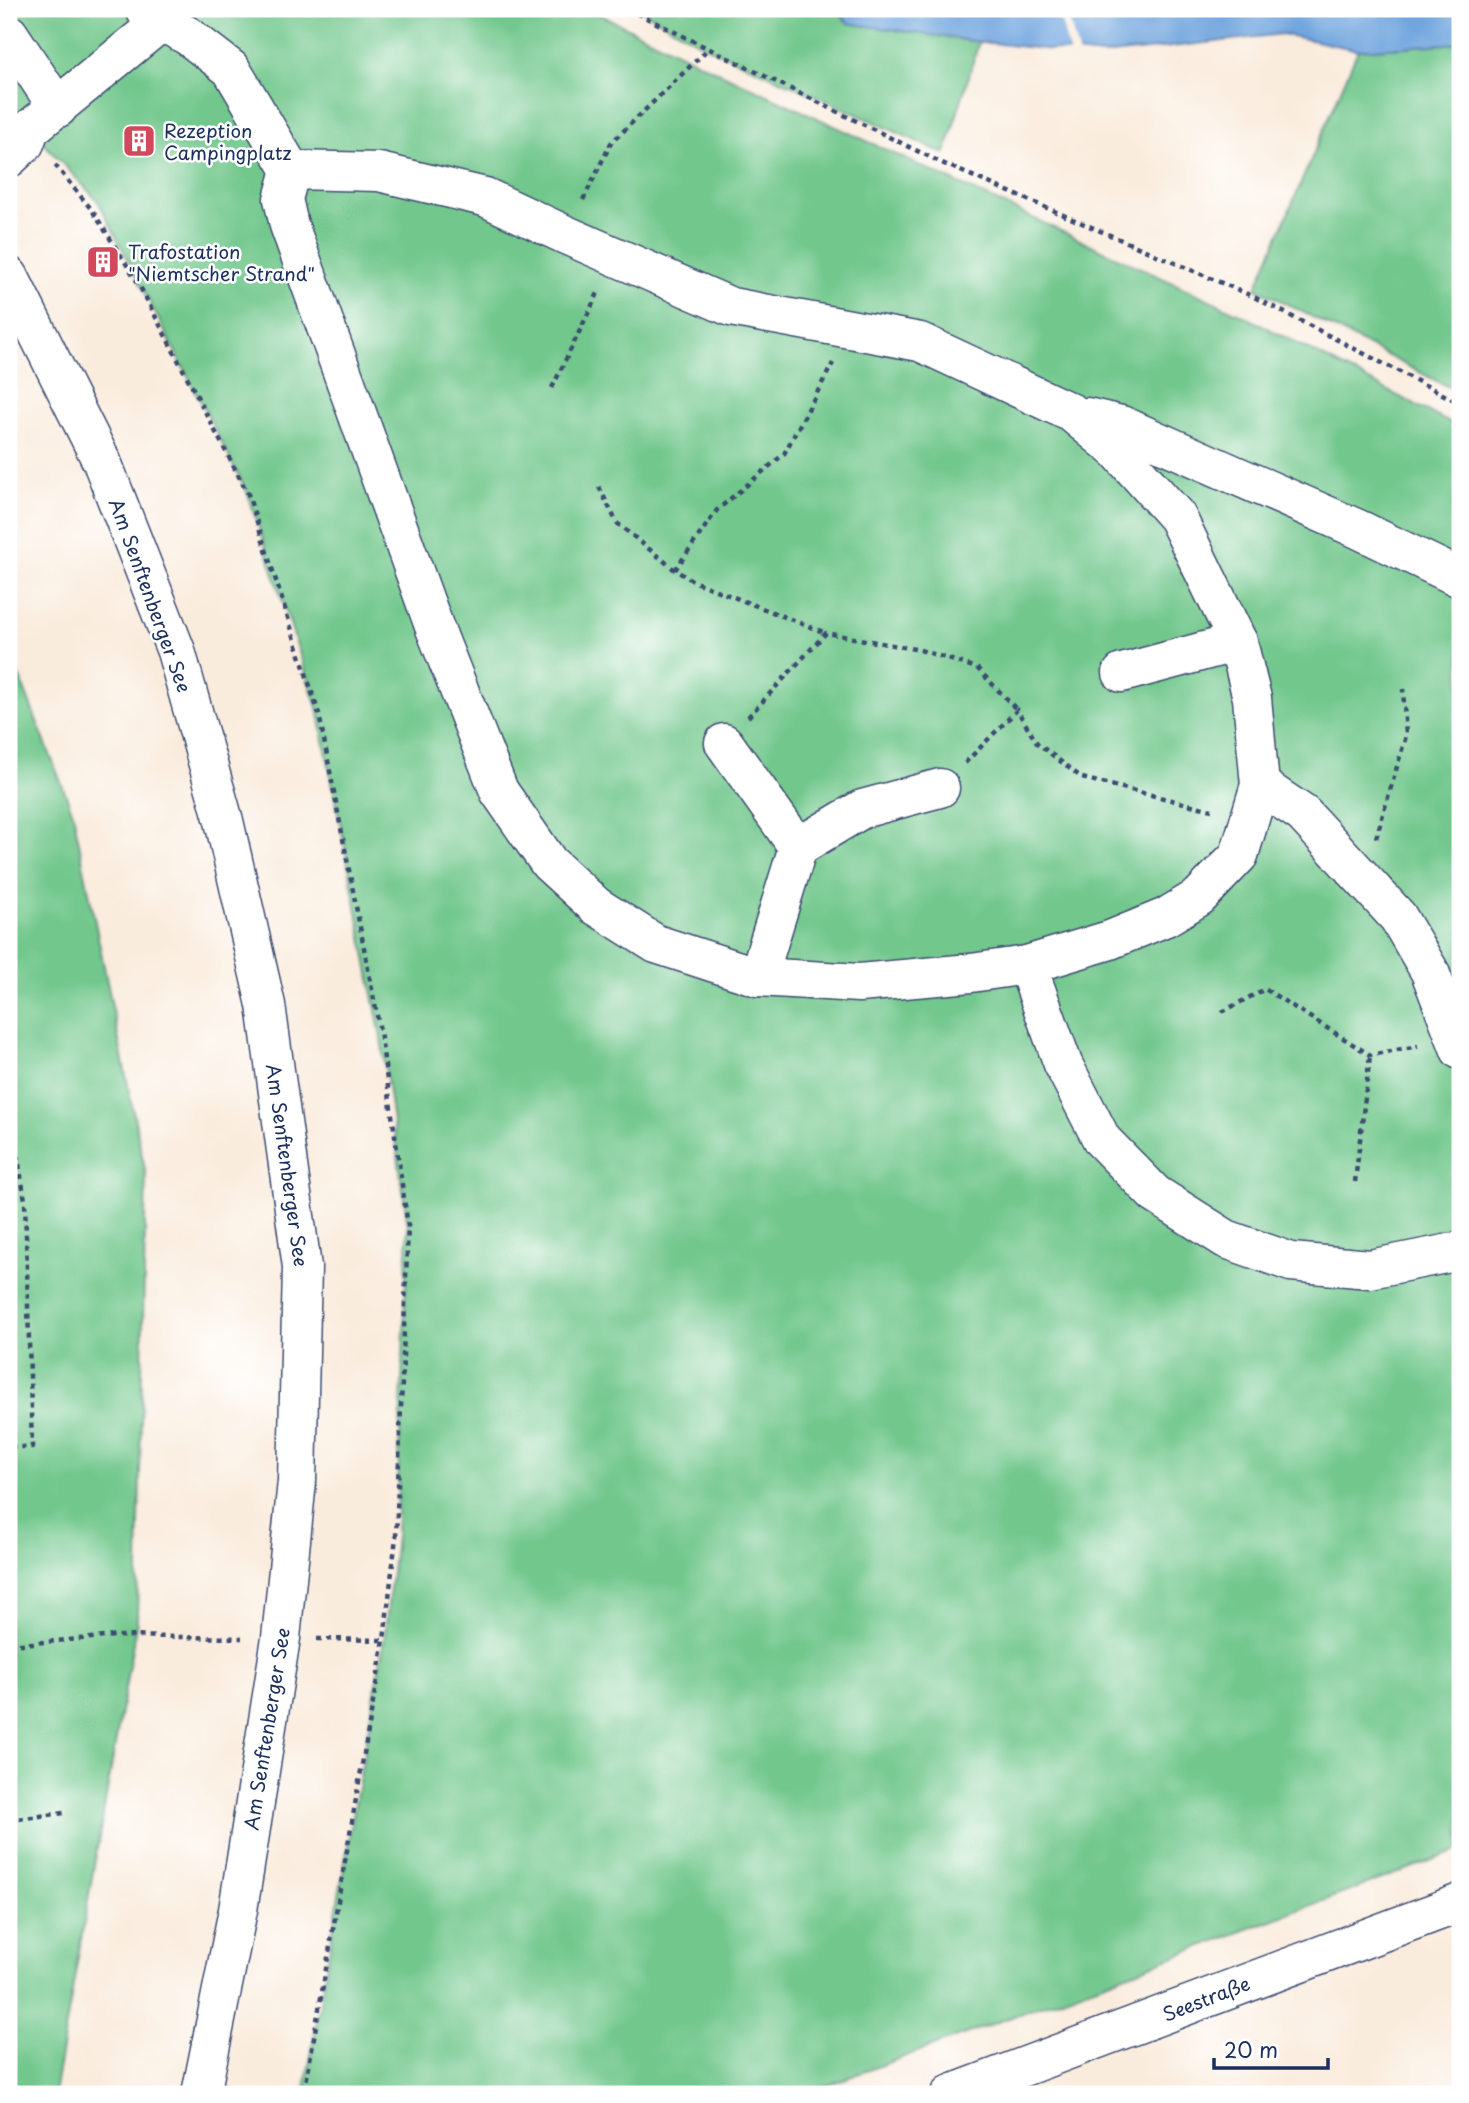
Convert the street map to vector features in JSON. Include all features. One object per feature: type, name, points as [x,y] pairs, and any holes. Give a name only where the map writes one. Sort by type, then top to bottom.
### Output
[{"type":"street","points":[[9,158],[25,143],[30,129],[58,108],[150,18],[188,36],[231,69],[291,170],[284,199],[289,225],[434,626],[499,792],[549,863],[596,906],[656,944],[758,977],[859,983],[1027,965],[1110,940],[1166,917],[1199,897],[1239,855],[1255,802],[1252,698],[1238,642],[1177,517],[1117,450],[1072,413]]},
{"type":"street","points":[[9,34],[58,108]]},
{"type":"street","points":[[291,170],[379,172],[485,197],[731,307],[805,323],[920,342],[1072,413],[1121,425],[1358,529],[1460,578]]},
{"type":"street","name":"Am Senftenberger See","points":[[9,276],[102,462],[176,651],[224,821],[266,1005],[302,1267],[297,1481],[281,1638],[238,1910],[201,2094]]},
{"type":"street","points":[[1122,673],[1238,642]]},
{"type":"street","points":[[724,743],[798,847]]},
{"type":"street","points":[[758,977],[798,847],[862,809],[940,788]]},
{"type":"street","points":[[1255,802],[1303,814],[1398,916],[1430,972],[1458,1043]]},
{"type":"street","points":[[1027,965],[1063,1064],[1102,1140],[1155,1194],[1226,1239],[1291,1262],[1370,1269],[1460,1251]]},
{"type":"street","name":"Seestraße","points":[[951,2094],[1460,1903]]},
{"type":"path","points":[[628,9],[942,163],[1252,296],[1460,403]]},
{"type":"path","points":[[565,235],[611,144],[709,48]]},
{"type":"path","points":[[552,388],[615,255]]},
{"type":"path","points":[[675,570],[717,510],[784,454],[852,329]]},
{"type":"path","points":[[599,487],[617,523],[675,570],[695,582],[826,633],[920,650],[977,668],[1017,710],[1037,743],[1082,778],[1255,802]]},
{"type":"path","points":[[724,743],[826,633]]},
{"type":"path","points":[[1364,879],[1406,736],[1403,689]]},
{"type":"path","points":[[940,788],[1017,710]]},
{"type":"path","points":[[1222,1012],[1265,989],[1370,1055],[1458,1043]]},
{"type":"path","points":[[1355,1182],[1370,1055]]},
{"type":"path","points":[[9,1105],[25,1200],[32,1447],[9,1447]]},
{"type":"path","points":[[9,1646],[115,1636],[384,1640]]},
{"type":"path","points":[[9,1820],[64,1813]]},
{"type":"green space","points":[[9,9],[589,9],[716,71],[1242,315],[1460,428],[1460,1850],[804,2094],[304,2094],[384,1640],[396,1537],[408,1226],[380,1031],[319,714],[248,494],[98,201],[30,129],[9,100]]},
{"type":"green space","points":[[639,9],[836,9],[848,23],[979,42],[945,154],[709,48]]},
{"type":"green space","points":[[1460,43],[1460,393],[1256,288],[1358,50]]},
{"type":"green space","points":[[9,650],[73,813],[146,1175],[137,1620],[54,2094],[9,2094]]},
{"type":"water","points":[[836,9],[1460,9],[1460,43],[1358,50],[1282,34],[1103,55],[979,42],[848,23]]},
{"type":"pier","points":[[1058,9],[1066,9],[1079,56],[1070,55]]},
{"type":"place","name":"Rezeption Campingplatz","points":[[139,141]]},
{"type":"place","name":"Trafostation \"Niemtscher Strand\"","points":[[103,262]]}]
